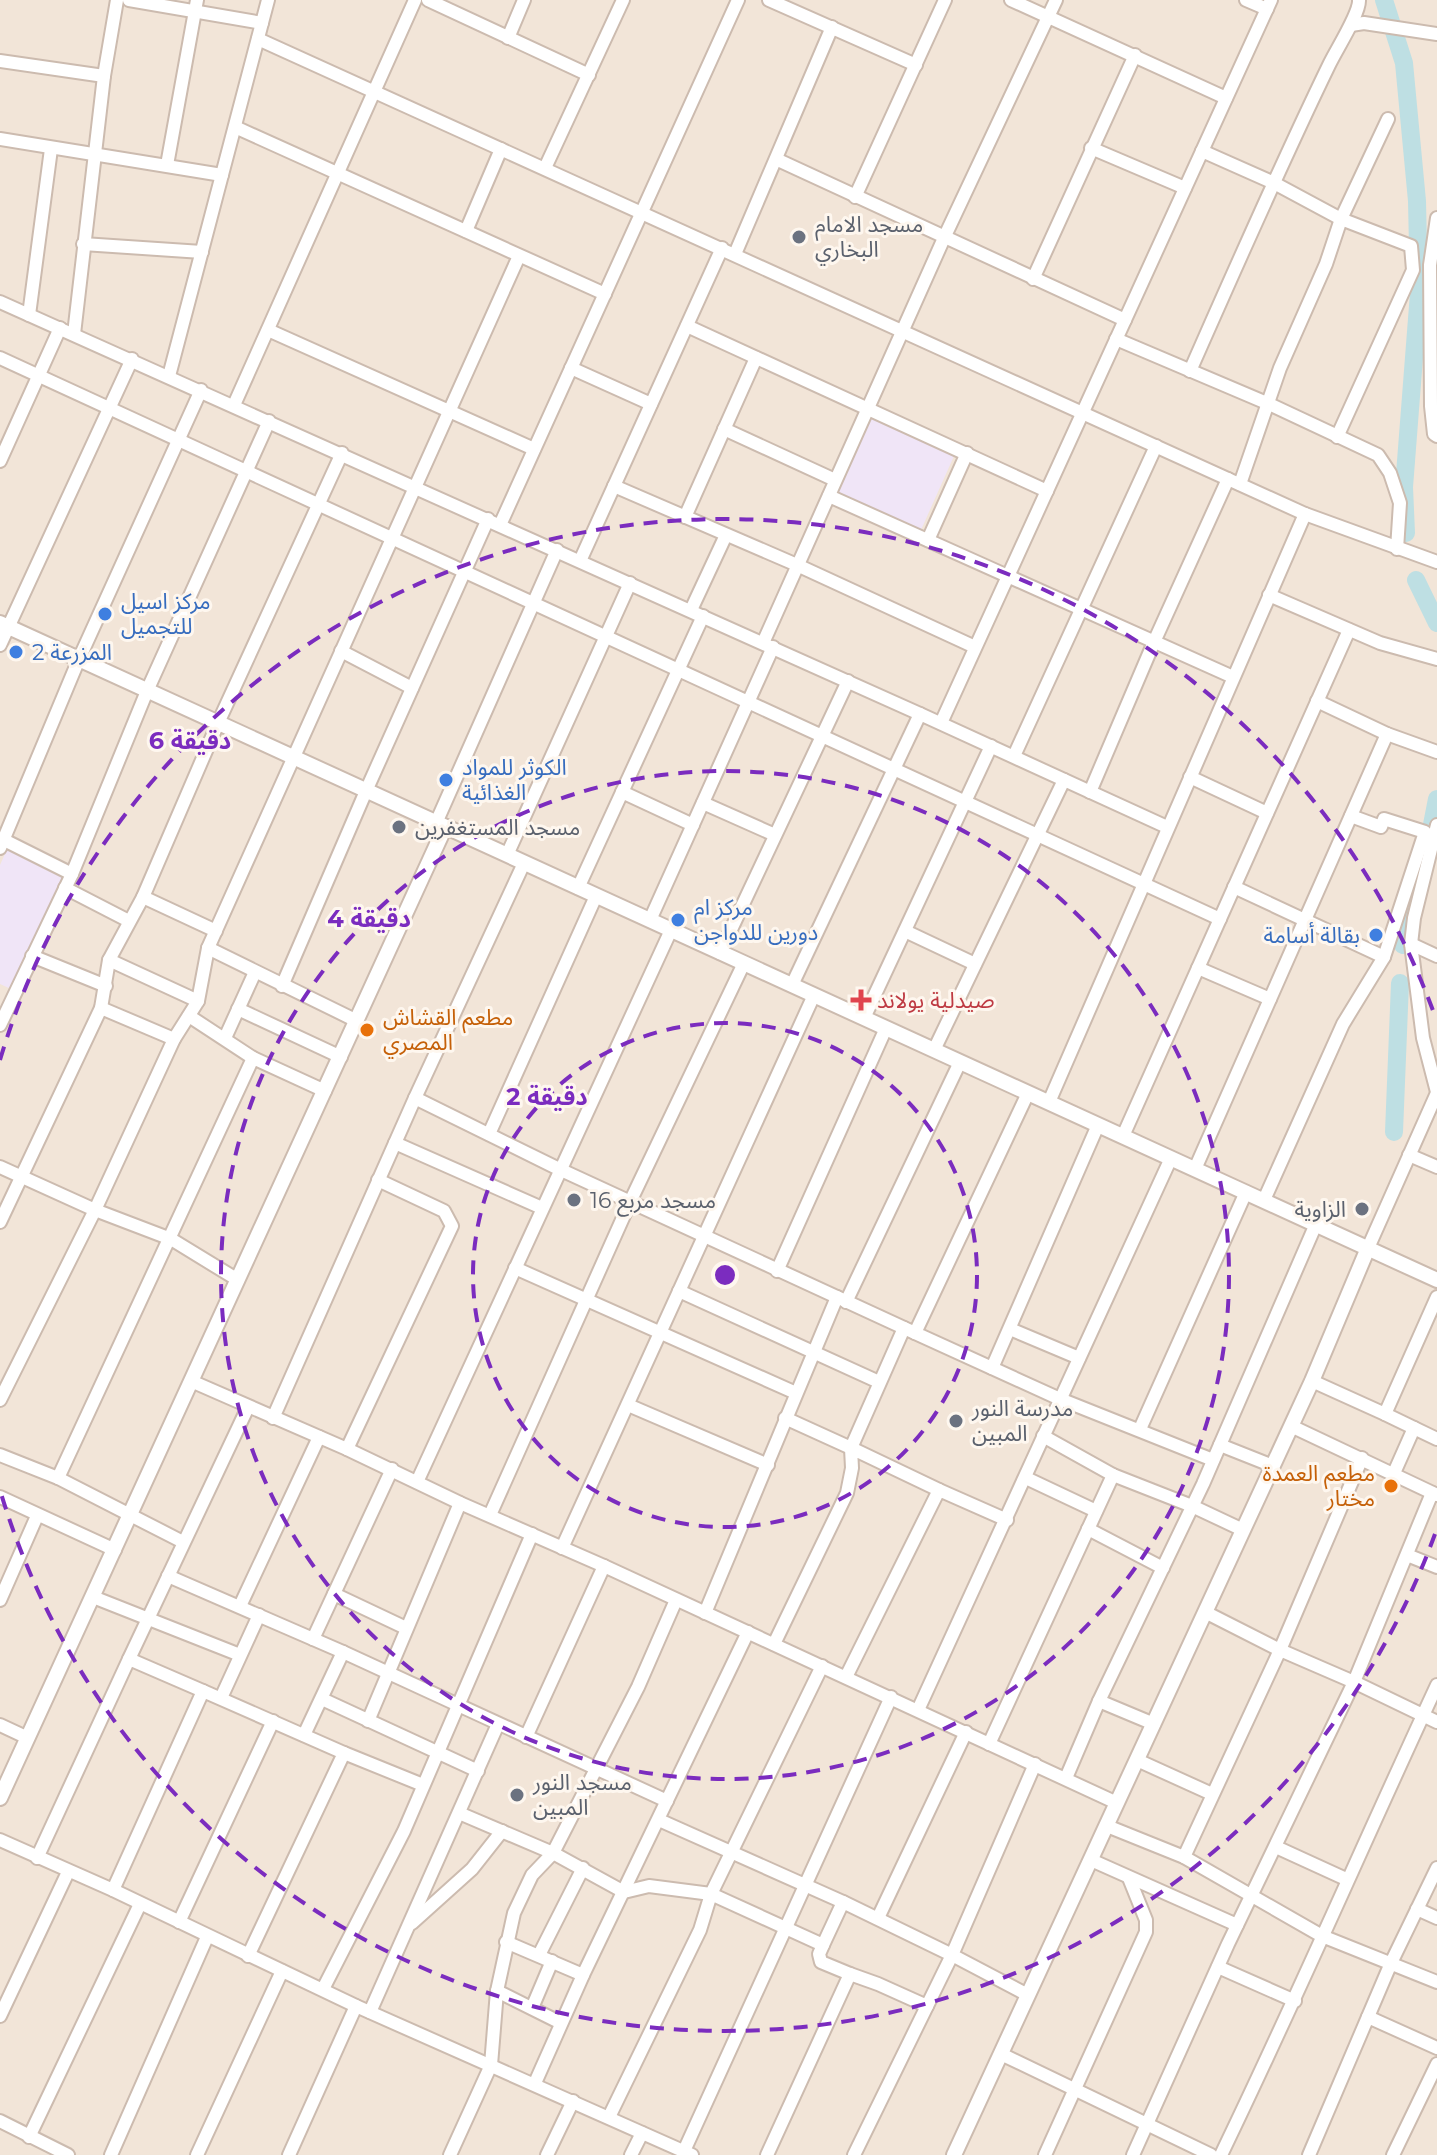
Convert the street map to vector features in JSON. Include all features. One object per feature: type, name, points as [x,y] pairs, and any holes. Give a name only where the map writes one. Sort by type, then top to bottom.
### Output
[{"type":"street","points":[[74,334],[104,76],[117,0]]},
{"type":"street","points":[[129,0],[196,5],[262,23]]},
{"type":"street","points":[[169,376],[268,0]]},
{"type":"street","points":[[234,405],[415,0]]},
{"type":"street","points":[[428,0],[589,75]]},
{"type":"street","points":[[508,38],[524,0]]},
{"type":"street","points":[[545,168],[623,0]]},
{"type":"street","points":[[282,986],[465,571],[534,449],[738,0]]},
{"type":"street","points":[[769,0],[916,65]]},
{"type":"street","points":[[855,197],[945,0]]},
{"type":"street","points":[[1011,0],[1226,98]]},
{"type":"street","points":[[650,920],[748,702],[797,565],[944,238],[1056,0]]},
{"type":"street","points":[[941,723],[1269,4],[1246,0]]},
{"type":"street","points":[[1190,371],[1274,183],[1360,7],[1359,0]]},
{"type":"street","points":[[167,165],[196,5]]},
{"type":"street","points":[[1351,25],[1364,23],[1437,34]]},
{"type":"street","points":[[735,254],[778,160],[832,27]]},
{"type":"street","points":[[258,39],[1305,514],[1437,562]]},
{"type":"street","points":[[1033,279],[1135,55]]},
{"type":"street","points":[[0,61],[104,76]]},
{"type":"street","points":[[1090,792],[1154,642],[1269,404],[1280,368],[1326,264],[1341,219],[1388,119]]},
{"type":"street","points":[[235,127],[605,294]]},
{"type":"street","points":[[0,139],[222,175]]},
{"type":"street","points":[[1091,148],[1185,188]]},
{"type":"street","points":[[29,315],[51,149]]},
{"type":"street","points":[[466,231],[501,149]]},
{"type":"street","points":[[1202,151],[1274,183],[1341,219],[1411,246],[1413,270],[1337,437]]},
{"type":"street","points":[[778,160],[1125,320]]},
{"type":"street","points":[[1437,218],[1433,266],[1431,406],[1434,434],[1437,436]]},
{"type":"street","points":[[83,244],[202,252]]},
{"type":"street","points":[[580,561],[722,248]]},
{"type":"street","points":[[0,1400],[95,1210],[174,1039],[198,1001],[208,948],[519,256]]},
{"type":"street","points":[[0,302],[342,453],[1167,827]]},
{"type":"street","points":[[687,326],[1047,491]]},
{"type":"street","points":[[0,461],[4,444],[60,328]]},
{"type":"street","points":[[268,330],[534,449]]},
{"type":"street","points":[[1116,339],[1269,404],[1378,455],[1390,473],[1400,503],[1397,549]]},
{"type":"street","points":[[0,358],[1220,919]]},
{"type":"street","points":[[685,517],[756,358]]},
{"type":"street","points":[[0,645],[4,625],[132,359]]},
{"type":"street","points":[[571,368],[651,404]]},
{"type":"street","points":[[72,874],[2,844],[79,659],[201,390]]},
{"type":"street","points":[[0,1025],[6,998],[32,956],[72,874],[147,691],[269,421]]},
{"type":"street","points":[[724,429],[835,480]]},
{"type":"street","points":[[1014,756],[1156,446]]},
{"type":"street","points":[[0,1222],[101,1008],[109,960],[143,897],[218,723],[342,453]]},
{"type":"street","points":[[928,540],[967,453]]},
{"type":"street","points":[[614,486],[975,647]]},
{"type":"street","points":[[829,496],[1233,677]]},
{"type":"street","points":[[1049,1102],[1305,514]]},
{"type":"street","points":[[578,888],[678,670],[726,535]]},
{"type":"street","points":[[0,1798],[341,1057],[557,550]]},
{"type":"street","points":[[507,855],[630,583]]},
{"type":"street","points":[[1269,595],[1380,643],[1437,659]]},
{"type":"street","points":[[4,625],[1437,1280]]},
{"type":"street","points":[[1123,1136],[1349,630]]},
{"type":"street","points":[[341,651],[412,688]]},
{"type":"street","points":[[720,953],[848,681]]},
{"type":"street","points":[[1317,701],[1387,734],[1437,752]]},
{"type":"street","points":[[792,985],[920,714]]},
{"type":"street","points":[[1195,1169],[1387,734]]},
{"type":"street","points":[[864,1018],[991,746]]},
{"type":"street","points":[[1190,777],[1267,813]]},
{"type":"street","points":[[934,1050],[1064,780]]},
{"type":"street","points":[[622,792],[693,825]]},
{"type":"street","points":[[703,803],[775,835]]},
{"type":"street","points":[[1264,1200],[1343,1024],[1384,957],[1425,832],[1384,819],[1381,827],[1351,816]]},
{"type":"street","points":[[954,2155],[1312,1381],[1437,1093],[1423,1038],[1411,944],[1414,918],[1437,825]]},
{"type":"street","points":[[273,1418],[415,1098],[524,863]]},
{"type":"street","points":[[1234,887],[1384,957]]},
{"type":"street","points":[[65,888],[129,921]]},
{"type":"street","points":[[489,1134],[596,896]]},
{"type":"street","points":[[143,897],[216,931]]},
{"type":"street","points":[[417,1482],[671,930]]},
{"type":"street","points":[[905,931],[975,964]]},
{"type":"street","points":[[1411,944],[1437,956]]},
{"type":"street","points":[[208,948],[357,1021]]},
{"type":"street","points":[[32,956],[106,986]]},
{"type":"street","points":[[109,960],[198,1001]]},
{"type":"street","points":[[490,1515],[630,1202],[744,963]]},
{"type":"street","points":[[1198,968],[1270,999]]},
{"type":"street","points":[[225,1038],[255,972]]},
{"type":"street","points":[[562,1548],[814,995]]},
{"type":"street","points":[[101,1008],[174,1039]]},
{"type":"street","points":[[238,1009],[341,1057]]},
{"type":"street","points":[[189,1016],[253,1058],[325,1091]]},
{"type":"street","points":[[777,1271],[886,1028]]},
{"type":"street","points":[[58,1478],[253,1058]]},
{"type":"street","points":[[705,1613],[768,1465],[811,1353],[841,1300],[960,1062]]},
{"type":"street","points":[[774,1644],[847,1493],[851,1448],[879,1382],[910,1331],[1028,1093]]},
{"type":"street","points":[[415,1098],[777,1271],[1060,1399],[1213,1460]]},
{"type":"street","points":[[992,1368],[1098,1125]]},
{"type":"street","points":[[395,1143],[542,1208]]},
{"type":"street","points":[[1409,1155],[1437,1167]]},
{"type":"street","points":[[918,1710],[1171,1158]]},
{"type":"street","points":[[0,1167],[95,1210],[171,1239],[238,1280]]},
{"type":"street","points":[[347,1449],[452,1226],[444,1211],[378,1180]]},
{"type":"street","points":[[1140,1429],[1246,1192]]},
{"type":"street","points":[[1066,1778],[1220,1445],[1316,1224]]},
{"type":"street","points":[[515,1268],[661,1330],[796,1393]]},
{"type":"street","points":[[679,1291],[879,1382]]},
{"type":"street","points":[[1385,1414],[1437,1297]]},
{"type":"street","points":[[1010,1329],[1079,1358]]},
{"type":"street","points":[[191,1381],[392,1469],[460,1503],[891,1697],[1117,1803]]},
{"type":"street","points":[[1312,1381],[1437,1439]]},
{"type":"street","points":[[628,1405],[768,1465]]},
{"type":"street","points":[[37,1858],[248,1407]]},
{"type":"street","points":[[785,1418],[1007,1520]]},
{"type":"street","points":[[1133,2155],[1237,1925],[1354,1682],[1434,1494],[1291,1426]]},
{"type":"street","points":[[1394,1473],[1414,1428]]},
{"type":"street","points":[[1043,1436],[1113,1475],[1243,1530]]},
{"type":"street","points":[[240,1606],[319,1437]]},
{"type":"street","points":[[1220,1445],[1273,1466]]},
{"type":"street","points":[[0,1455],[58,1478],[183,1542]]},
{"type":"street","points":[[1184,1857],[1280,1650],[1362,1458]]},
{"type":"street","points":[[313,1639],[392,1469]]},
{"type":"street","points":[[989,1744],[1113,1475]]},
{"type":"street","points":[[1026,1478],[1096,1511]]},
{"type":"street","points":[[846,1677],[939,1490]]},
{"type":"street","points":[[0,1497],[115,1550]]},
{"type":"street","points":[[368,1721],[460,1503]]},
{"type":"street","points":[[0,1600],[37,1516]]},
{"type":"street","points":[[1088,1529],[1163,1568]]},
{"type":"street","points":[[323,1989],[404,1831],[532,1534]]},
{"type":"street","points":[[1407,1555],[1437,1567]]},
{"type":"street","points":[[526,1737],[604,1566]]},
{"type":"street","points":[[168,1576],[343,1652],[667,1801]]},
{"type":"street","points":[[334,1594],[406,1628]]},
{"type":"street","points":[[93,1597],[240,1655]]},
{"type":"street","points":[[450,2155],[491,2065],[497,1991],[514,1913],[532,1875],[553,1853],[594,1767],[638,1687],[676,1600]]},
{"type":"street","points":[[1205,1612],[1437,1722]]},
{"type":"street","points":[[221,1698],[259,1615]]},
{"type":"street","points":[[535,2083],[583,1975],[748,1632]]},
{"type":"street","points":[[304,1735],[343,1652]]},
{"type":"street","points":[[129,1659],[423,1785]]},
{"type":"street","points":[[609,2117],[700,1930],[711,1894],[822,1666]]},
{"type":"street","points":[[1221,2155],[1295,2001],[1346,1879],[1437,1685]]},
{"type":"street","points":[[113,1890],[203,1691]]},
{"type":"street","points":[[0,1840],[113,1890],[356,2006],[688,2153],[891,1697]]},
{"type":"street","points":[[322,1699],[478,1771]]},
{"type":"street","points":[[1099,1701],[1154,1724]]},
{"type":"street","points":[[179,1922],[273,1721]]},
{"type":"street","points":[[370,2012],[498,1724]]},
{"type":"street","points":[[0,1725],[28,1738]]},
{"type":"street","points":[[878,1918],[966,1732]]},
{"type":"street","points":[[248,1956],[344,1753]]},
{"type":"street","points":[[1137,1760],[1212,1794]]},
{"type":"street","points":[[854,2155],[952,1955],[1035,1764]]},
{"type":"street","points":[[459,1813],[553,1853],[624,1892],[649,1886],[711,1894],[823,1945]]},
{"type":"street","points":[[659,1820],[878,1918],[1028,1995]]},
{"type":"street","points":[[1107,1826],[1184,1857],[1322,1936],[1437,1982]]},
{"type":"street","points":[[409,1925],[472,1869],[502,1831]]},
{"type":"street","points":[[1276,1847],[1346,1879]]},
{"type":"street","points":[[1091,1860],[1237,1925]]},
{"type":"street","points":[[539,1955],[583,1868]]},
{"type":"street","points":[[1309,2155],[1391,1963],[1437,1868]]},
{"type":"street","points":[[0,2016],[68,1872]]},
{"type":"street","points":[[1045,2155],[1146,1932],[1146,1920],[1129,1878]]},
{"type":"street","points":[[843,1902],[819,1954],[821,1962],[927,2006]]},
{"type":"street","points":[[29,2137],[140,1904]]},
{"type":"street","points":[[1417,1909],[1437,1918]]},
{"type":"street","points":[[111,2155],[207,1937]]},
{"type":"street","points":[[506,1942],[583,1975]]},
{"type":"street","points":[[532,2008],[552,1961]]},
{"type":"street","points":[[1218,1967],[1295,2001]]},
{"type":"street","points":[[197,2155],[282,1971]]},
{"type":"street","points":[[767,2155],[850,1974]]},
{"type":"street","points":[[497,1991],[561,2023]]},
{"type":"street","points":[[289,2155],[356,2006]]},
{"type":"street","points":[[1368,2017],[1437,2048]]},
{"type":"street","points":[[1001,2054],[1211,2155]]},
{"type":"street","points":[[1393,2155],[1437,2064]]},
{"type":"street","points":[[547,2155],[573,2101]]},
{"type":"street","points":[[0,2121],[29,2137],[40,2149],[68,2155]]},
{"type":"street","points":[[631,2155],[642,2133]]},
{"type":"shaded area","points":[[0,0],[1437,0],[1437,2155],[0,2155]]},
{"type":"shaded area","points":[[871,418],[954,456],[921,530],[838,493]]},
{"type":"shaded area","points":[[8,847],[66,875],[11,989],[0,984],[0,865]]},
{"type":"waterway","points":[[1384,0],[1404,63],[1417,201],[1419,293],[1404,487],[1406,533]]},
{"type":"waterway","points":[[1416,580],[1437,623]]},
{"type":"waterway","points":[[1428,845],[1437,799]]},
{"type":"waterway","points":[[1403,945],[1412,909]]},
{"type":"waterway","points":[[1394,1132],[1400,983]]},
{"type":"place","name":"مسجد الامام البخاري","points":[[799,237]]},
{"type":"place","name":"مركز اسيل للتجميل","points":[[105,614]]},
{"type":"place","name":"المزرعة 2","points":[[16,652]]},
{"type":"place","name":"الكوثر للمواد الغذائية","points":[[446,780]]},
{"type":"place","name":"مسجد المستغفرين","points":[[399,827]]},
{"type":"place","name":"مركز ام دورين للدواجن","points":[[678,920]]},
{"type":"place","name":"بقالة أسامة","points":[[1376,935]]},
{"type":"place","name":"صيدلية يولاند","points":[[861,1000]]},
{"type":"place","name":"مطعم القشاش المصري","points":[[367,1030]]},
{"type":"place","name":"مسجد مربع 16","points":[[574,1200]]},
{"type":"place","name":"الزاوية","points":[[1362,1209]]},
{"type":"place","name":"مدرسة النور المبين","points":[[956,1421]]},
{"type":"place","name":"مطعم العمدة مختار","points":[[1391,1486]]},
{"type":"place","name":"مسجد النور المبين","points":[[517,1795]]}]
